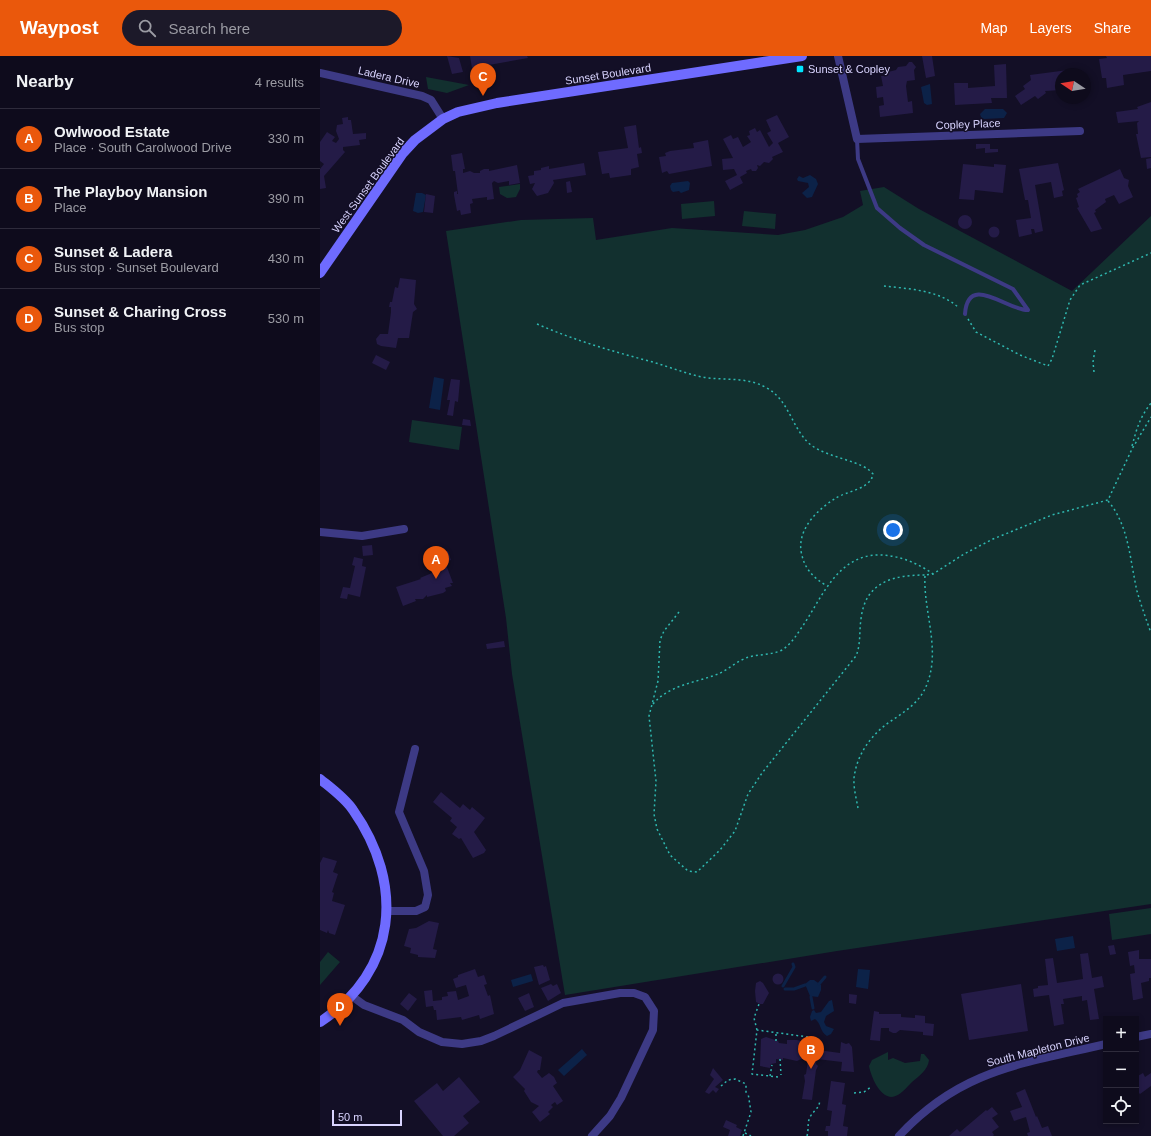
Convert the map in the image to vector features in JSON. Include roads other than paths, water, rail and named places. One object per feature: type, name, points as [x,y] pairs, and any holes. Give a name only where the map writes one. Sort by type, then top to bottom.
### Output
[{"type":"main road","name":"Sunset Boulevard","points":[[443,119],[458,112],[497,104],[802,56]]},
{"type":"main road","name":"West Sunset Boulevard","points":[[320,273],[403,153],[421,134],[443,119]]},
{"type":"main road","points":[[320,779],[352,808],[366,830],[378,856],[383,876],[386,911],[380,952],[367,977],[352,997],[320,1022]]},
{"type":"street","points":[[838,56],[857,139]]},
{"type":"street","name":"Ladera Drive","points":[[320,73],[426,98],[431,100],[443,119]]},
{"type":"street","name":"Copley Place","points":[[857,139],[1080,131]]},
{"type":"street","points":[[320,532],[337,535],[362,536],[404,529]]},
{"type":"street","points":[[386,911],[416,911],[425,907],[428,895],[424,871],[399,812],[415,749]]},
{"type":"street","points":[[352,997],[364,1005],[403,1020],[419,1032],[442,1042],[462,1044],[481,1041],[494,1036],[563,1003],[620,993],[634,993],[645,997],[654,1011],[653,1030],[621,1098],[610,1116],[592,1136]]},
{"type":"street","points":[[1139,1036],[1151,1034]]},
{"type":"street","name":"South Mapleton Drive","points":[[899,1136],[915,1119],[943,1097],[988,1073],[1103,1045]]},
{"type":"lane","points":[[857,139],[858,159],[877,208],[900,228],[924,245],[1013,289],[1028,310],[977,294],[970,297],[966,305],[965,314]]},
{"type":"water","points":[[930,84],[932,104],[927,105],[924,103],[921,87]]},
{"type":"water","points":[[985,109],[1003,109],[1007,113],[1004,118],[984,119],[980,114]]},
{"type":"water","points":[[810,175],[816,179],[818,184],[812,197],[807,198],[802,193],[809,187],[808,183],[798,181],[797,179],[799,176],[803,178]]},
{"type":"water","points":[[688,181],[690,183],[689,190],[681,193],[679,191],[673,192],[671,190],[670,186],[672,183]]},
{"type":"water","points":[[416,193],[426,195],[423,212],[418,213],[413,211]]},
{"type":"water","points":[[434,377],[444,379],[440,410],[429,408]]},
{"type":"water","points":[[1073,936],[1075,948],[1057,951],[1055,939]]},
{"type":"water","points":[[858,969],[870,970],[868,989],[856,987]]},
{"type":"water","points":[[531,974],[533,981],[513,987],[511,980]]},
{"type":"water","points":[[810,980],[814,980],[821,985],[821,990],[818,997],[810,996],[805,984]]},
{"type":"water","points":[[832,1000],[834,1011],[826,1016],[824,1022],[826,1026],[834,1029],[831,1034],[827,1036],[817,1021],[815,1019],[811,1021],[810,1017],[812,1011],[814,1010],[816,1013],[821,1012],[829,1001]]},
{"type":"water","points":[[582,1049],[587,1055],[564,1076],[558,1070]]},
{"type":"waterway","points":[[783,986],[794,967],[793,964]]},
{"type":"waterway","points":[[819,984],[825,977]]},
{"type":"waterway","points":[[785,989],[794,989],[805,985]]},
{"type":"waterway","points":[[811,997],[813,1008]]},
{"type":"place","name":"Sunset & Copley","points":[[800,69]]},
{"type":"place","name":"Sunset & Ladera","points":[[483,96]]},
{"type":"place","name":"Owlwood Estate","points":[[436,579]]},
{"type":"place","name":"Sunset & Charing Cross","points":[[340,1026]]},
{"type":"place","name":"The Playboy Mansion","points":[[811,1069]]}]
